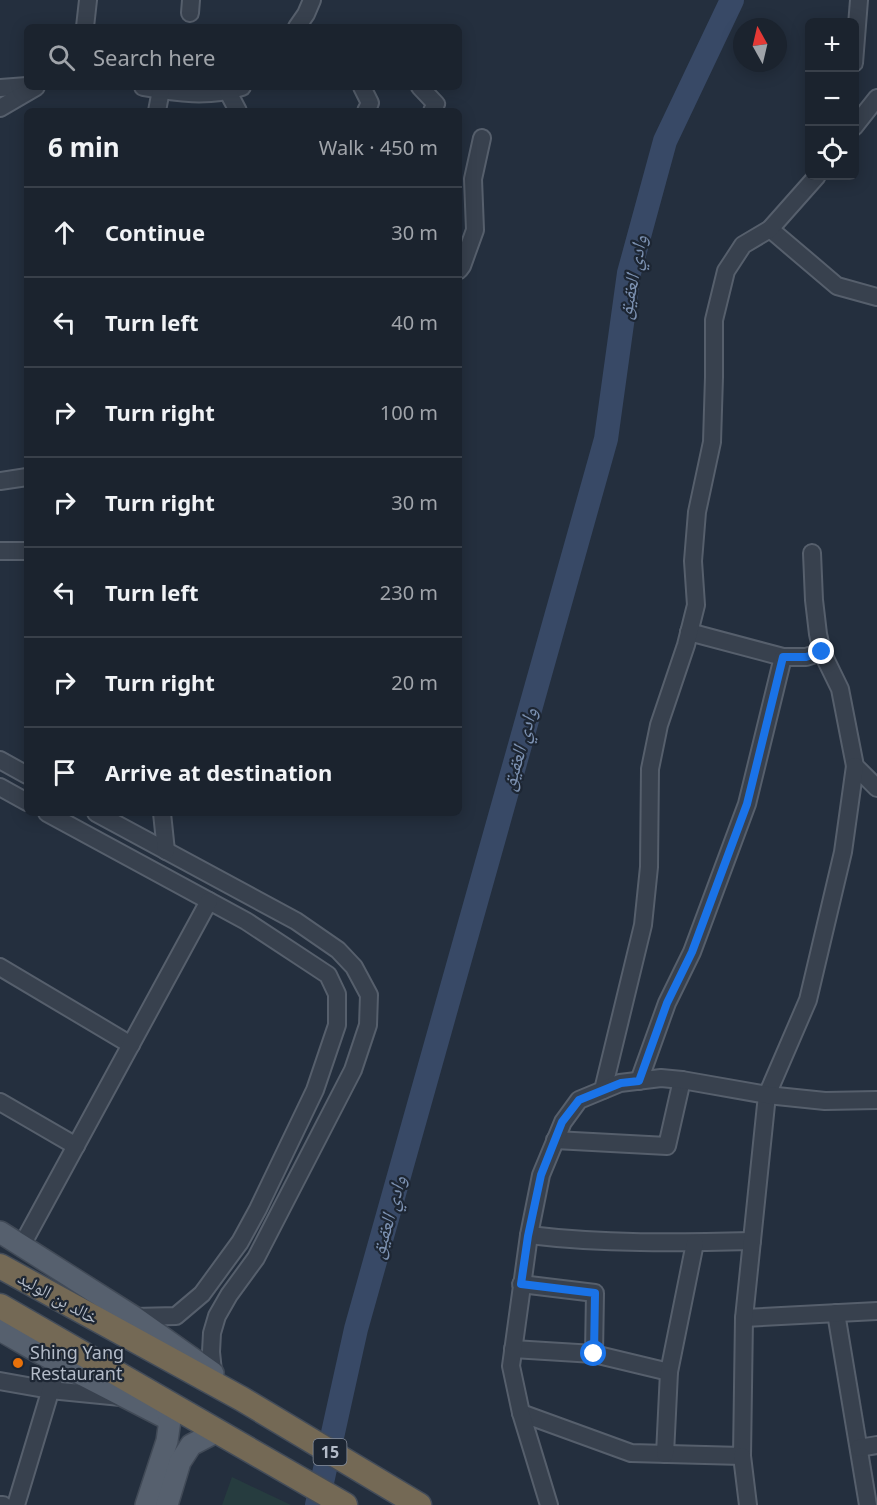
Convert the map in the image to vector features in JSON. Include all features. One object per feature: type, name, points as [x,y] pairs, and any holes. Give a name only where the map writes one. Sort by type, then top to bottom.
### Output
[{"type":"highway","name":"خالد بن الوليد","points":[[0,1266],[225,1388]]},
{"type":"highway","name":"خالد بن الوليد","points":[[0,1306],[167,1410],[220,1434]]},
{"type":"highway","name":"15","points":[[225,1388],[419,1505]]},
{"type":"highway","name":"15","points":[[220,1434],[345,1505]]},
{"type":"main road","points":[[0,1232],[134,1317],[225,1388]]},
{"type":"main road","points":[[0,1330],[129,1398],[167,1410],[166,1441],[146,1505]]},
{"type":"main road","points":[[166,1505],[180,1462],[191,1445],[220,1434]]},
{"type":"street","points":[[85,24],[88,0]]},
{"type":"street","points":[[299,24],[312,0]]},
{"type":"street","points":[[858,18],[859,0]]},
{"type":"street","points":[[0,88],[24,86]]},
{"type":"street","points":[[0,108],[31,90]]},
{"type":"street","points":[[157,108],[160,90],[208,94],[230,90]]},
{"type":"street","points":[[235,90],[238,108]]},
{"type":"street","points":[[364,90],[370,103],[368,108]]},
{"type":"street","points":[[423,90],[436,104],[434,108]]},
{"type":"street","points":[[856,126],[877,98]]},
{"type":"street","points":[[462,266],[475,231],[473,179],[482,138]]},
{"type":"street","points":[[603,1090],[642,925],[649,867],[650,769],[659,725],[696,605],[693,561],[697,512],[712,442],[714,320],[726,271],[743,245],[770,229],[813,180]]},
{"type":"street","points":[[770,229],[837,286],[877,297]]},
{"type":"street","points":[[0,480],[24,477]]},
{"type":"street","points":[[0,551],[24,551]]},
{"type":"street","points":[[748,1505],[742,1456],[744,1318],[767,1095],[808,1000],[843,852],[855,766],[840,689],[822,652],[818,634],[812,553]]},
{"type":"street","points":[[689,632],[783,657],[806,657],[822,652]]},
{"type":"street","points":[[639,1081],[667,1003],[692,952],[747,804],[783,657]]},
{"type":"street","points":[[0,760],[24,773]]},
{"type":"street","points":[[855,766],[877,788]]},
{"type":"street","points":[[1,790],[24,801]]},
{"type":"street","points":[[53,816],[246,921],[328,975],[337,994],[337,1026],[315,1090],[240,1242],[202,1294],[176,1316],[134,1317]]},
{"type":"street","points":[[102,816],[296,921],[338,950],[354,967],[369,995],[368,1024],[353,1070],[258,1254],[217,1316],[212,1333],[211,1352],[225,1388]]},
{"type":"street","points":[[162,816],[166,851]]},
{"type":"street","points":[[22,1245],[209,901]]},
{"type":"street","points":[[0,967],[131,1044]]},
{"type":"street","points":[[549,1505],[521,1413],[511,1366],[528,1236],[541,1175],[562,1122],[579,1100],[621,1083],[661,1078],[767,1095],[825,1101],[877,1100]]},
{"type":"street","points":[[555,1140],[667,1146],[682,1080]]},
{"type":"street","points":[[0,1102],[76,1146]]},
{"type":"street","points":[[528,1236],[575,1241],[695,1243],[752,1241]]},
{"type":"street","points":[[240,1242],[258,1254]]},
{"type":"street","points":[[665,1454],[669,1372],[695,1243]]},
{"type":"street","points":[[521,1284],[595,1293],[594,1354]]},
{"type":"street","points":[[744,1318],[877,1311]]},
{"type":"street","points":[[836,1313],[868,1505]]},
{"type":"street","points":[[513,1349],[594,1354],[669,1372]]},
{"type":"street","points":[[16,1505],[59,1362]]},
{"type":"street","points":[[0,1381],[50,1390],[129,1398]]},
{"type":"street","points":[[521,1413],[631,1453],[742,1456]]},
{"type":"street","points":[[859,1448],[877,1445]]},
{"type":"green space","points":[[232,1477],[291,1505],[222,1505]]},
{"type":"waterway","name":"وادي العقيق","points":[[317,1505],[356,1329],[606,439],[629,273],[665,141],[732,0]]},
{"type":"place","name":"Shing Yang Restaurant","points":[[18,1363]]},
{"type":"route","points":[[594,1354],[595,1293],[521,1284],[541,1175],[562,1122],[579,1100],[621,1083],[639,1081],[667,1003],[692,952],[747,804],[783,657],[806,657],[822,652]]}]
